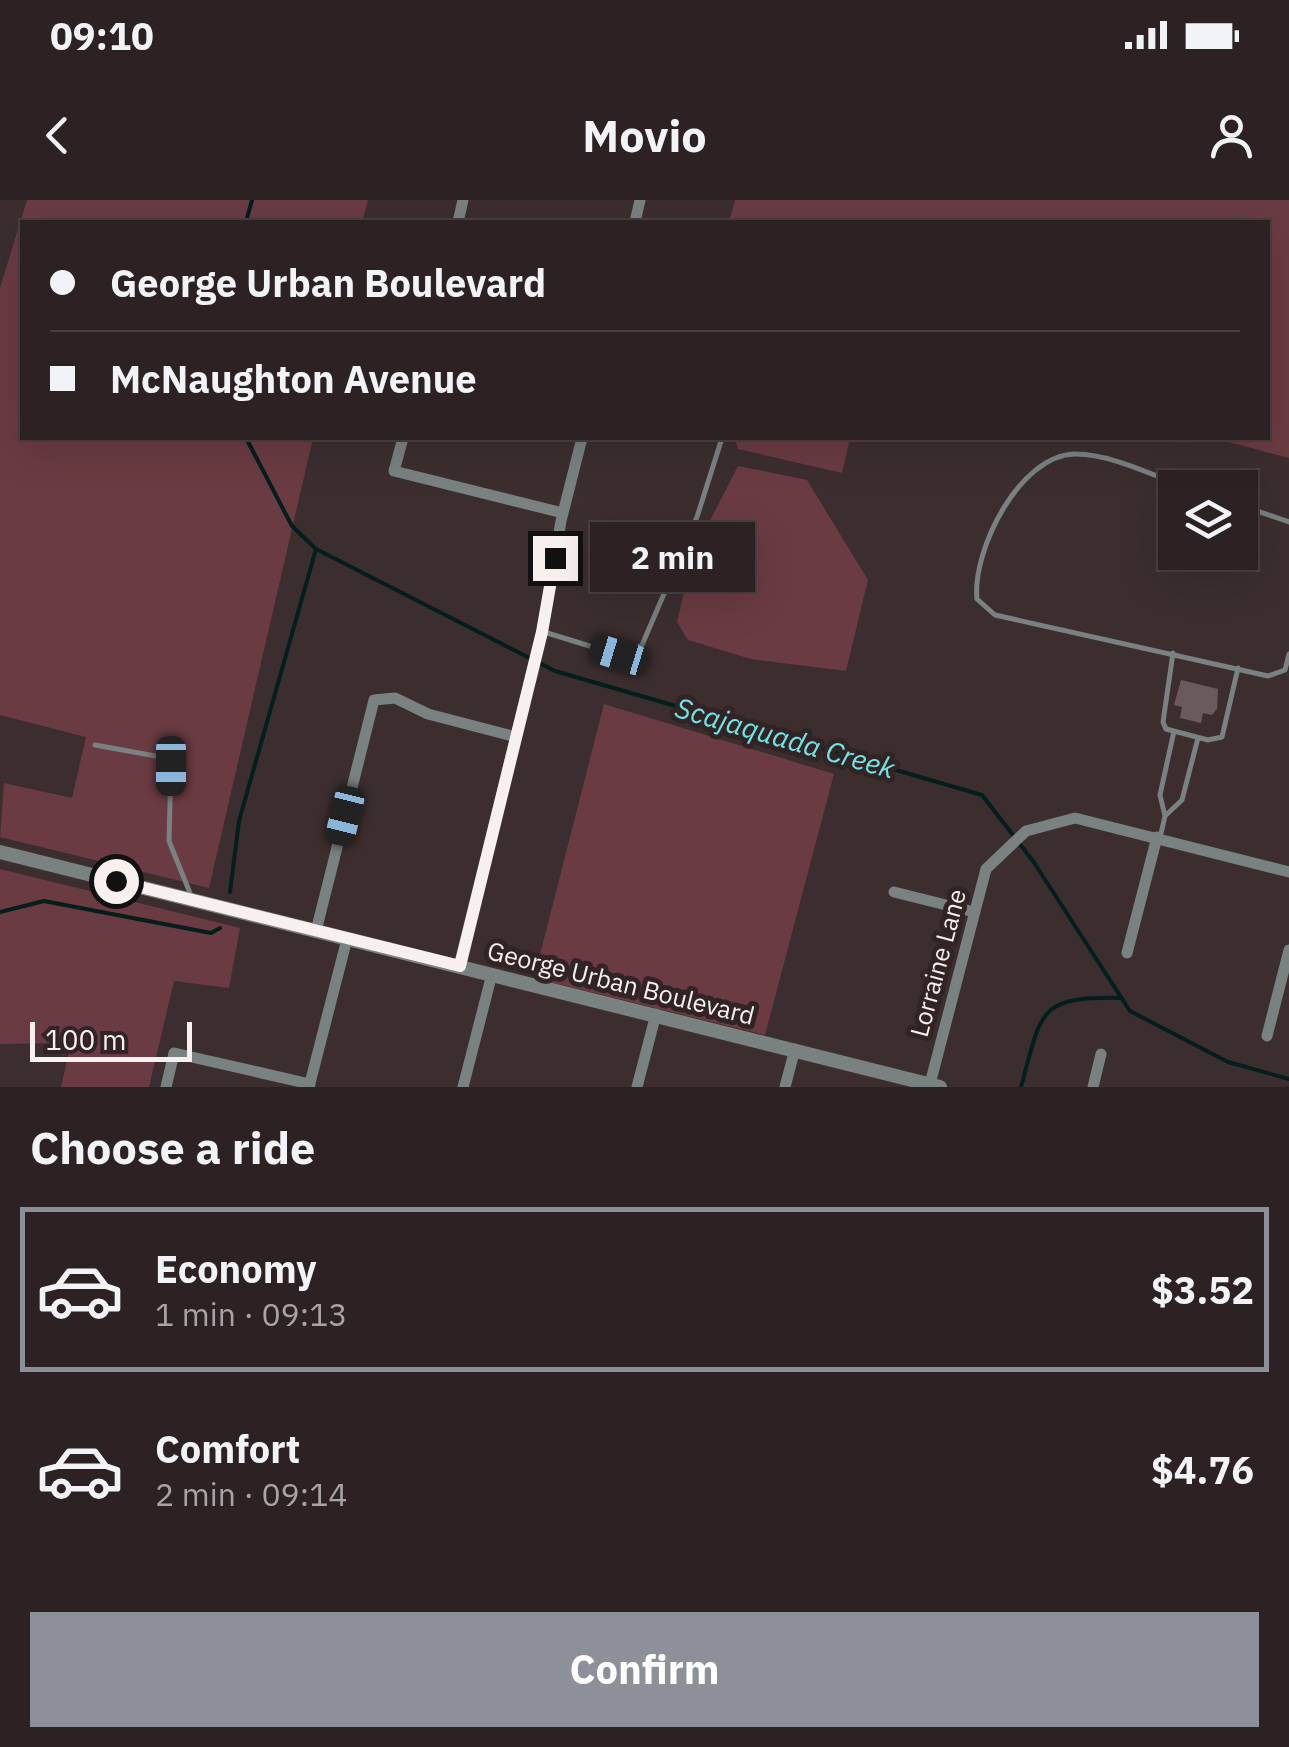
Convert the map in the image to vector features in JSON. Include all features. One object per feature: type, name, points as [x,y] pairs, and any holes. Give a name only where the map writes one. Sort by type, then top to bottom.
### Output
[{"type":"street","points":[[402,440],[394,471],[563,513]]},
{"type":"street","points":[[460,966],[541,638],[563,513],[581,440]]},
{"type":"street","points":[[316,931],[374,700],[395,698],[428,714],[516,737]]},
{"type":"street","name":"Lorraine Lane","points":[[935,1086],[974,912],[986,868],[998,853],[1026,832],[1074,818],[1158,838]]},
{"type":"street","points":[[1127,953],[1158,838],[1289,872]]},
{"type":"street","name":"George Urban Boulevard","points":[[0,852],[935,1086]]},
{"type":"street","points":[[894,892],[974,912]]},
{"type":"street","points":[[166,1087],[174,1052],[309,1086],[347,938]]},
{"type":"street","points":[[1267,1036],[1289,950]]},
{"type":"street","points":[[463,1087],[492,974]]},
{"type":"street","points":[[637,1087],[656,1014]]},
{"type":"street","points":[[785,1087],[794,1049]]},
{"type":"street","points":[[1092,1087],[1101,1054]]},
{"type":"lane","points":[[541,638],[619,655],[642,645],[698,517],[721,440]]},
{"type":"lane","points":[[1158,478],[1096,457],[1056,458],[1026,480],[1004,506],[976,590],[983,608],[995,614],[1276,675],[1285,670],[1289,654]]},
{"type":"lane","points":[[1258,511],[1289,522]]},
{"type":"lane","points":[[1173,652],[1160,713],[1166,729],[1199,738],[1222,736],[1238,668]]},
{"type":"lane","points":[[1165,816],[1160,795],[1174,731]]},
{"type":"lane","points":[[1158,838],[1165,816],[1182,800],[1199,738]]},
{"type":"lane","points":[[95,744],[161,757],[171,766],[169,841],[193,900]]},
{"type":"shaded area","points":[[27,200],[368,200],[363,220],[21,220]]},
{"type":"shaded area","points":[[735,200],[1289,200],[1289,458],[1222,440],[1270,440],[1270,220],[730,220]]},
{"type":"shaded area","points":[[20,223],[20,440],[313,440],[209,888],[0,837],[4,783],[72,798],[86,737],[0,715],[0,288]]},
{"type":"shaded area","points":[[736,440],[850,440],[842,473],[738,449]]},
{"type":"shaded area","points":[[738,466],[807,480],[868,580],[846,671],[751,659],[688,640],[677,622],[693,554]]},
{"type":"shaded area","points":[[604,704],[834,774],[765,1035],[534,978]]},
{"type":"shaded area","points":[[0,869],[240,928],[229,988],[174,981],[149,1087],[61,1087],[71,1043],[0,1044]]},
{"type":"building","points":[[1181,680],[1218,689],[1217,709],[1212,715],[1203,713],[1201,723],[1180,718],[1182,707],[1174,705]]},
{"type":"waterway","name":"Scajaquada Creek","points":[[247,220],[252,200]]},
{"type":"waterway","name":"Scajaquada Creek","points":[[247,440],[292,526],[316,549],[555,671],[982,795],[1033,861],[1130,1011],[1228,1062],[1289,1079]]},
{"type":"waterway","points":[[230,892],[239,821],[316,549]]},
{"type":"waterway","points":[[0,912],[44,901],[211,933],[220,928]]},
{"type":"waterway","points":[[1021,1087],[1034,1041],[1048,1013],[1073,1000],[1122,998]]},
{"type":"route","points":[[116,881],[460,966],[542,632],[555,558]]}]
